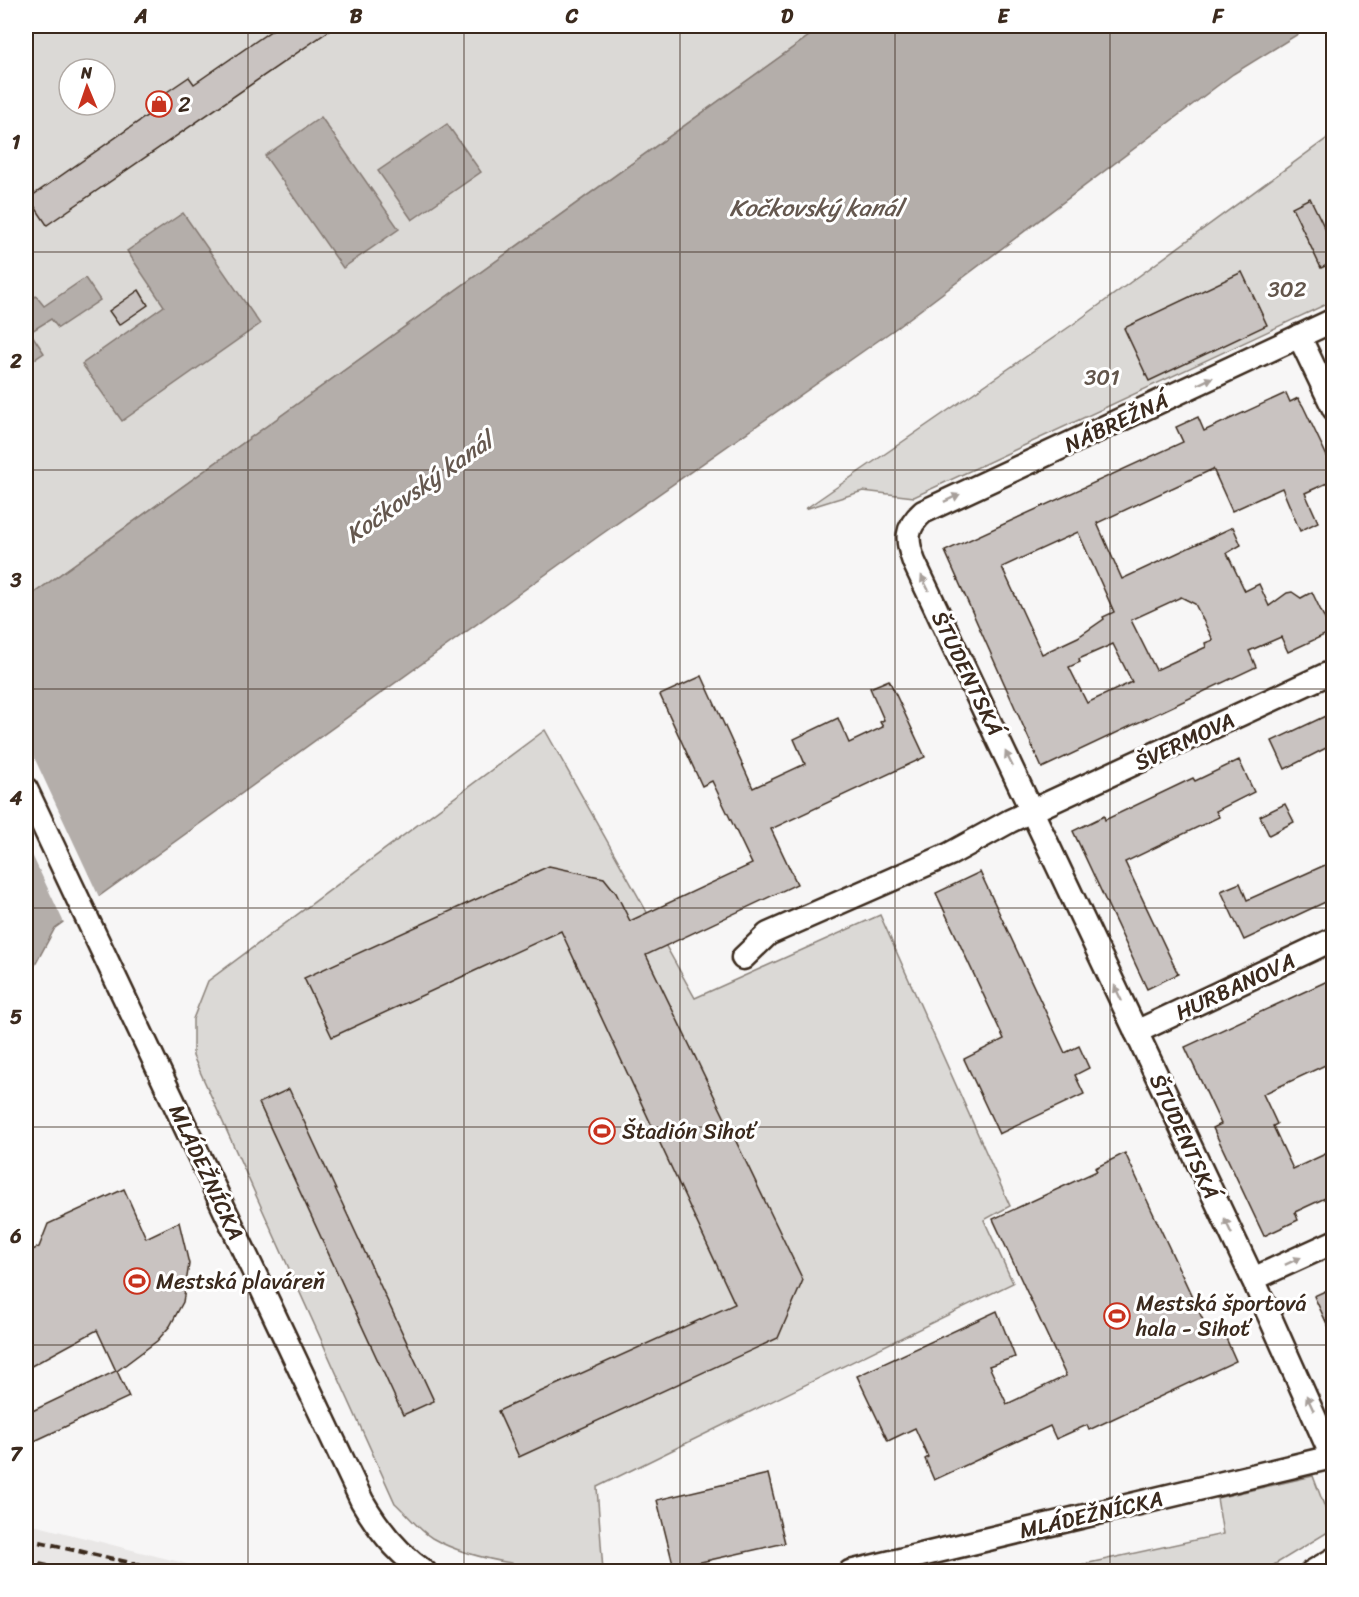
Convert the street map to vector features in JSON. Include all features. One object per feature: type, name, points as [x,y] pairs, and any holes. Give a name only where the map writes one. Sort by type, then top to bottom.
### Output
[{"type":"street","name":"NÁBREŽNÁ","points":[[909,533],[912,522],[923,512],[1334,320]]},
{"type":"street","points":[[1299,336],[1334,410]]},
{"type":"street","name":"ŠTUDENTSKÁ","points":[[909,533],[909,547],[914,562],[1034,812],[1252,1279],[1333,1459]]},
{"type":"street","name":"ŠVERMOVA","points":[[1034,812],[1334,671]]},
{"type":"street","name":"MLÁDEŽNÍCKA","points":[[26,789],[362,1501],[386,1538],[402,1556],[425,1572]]},
{"type":"street","points":[[743,958],[768,934],[950,854],[975,838],[1034,812]]},
{"type":"street","name":"HURBANOVA","points":[[1136,1032],[1334,939]]},
{"type":"street","points":[[1252,1279],[1334,1242]]},
{"type":"street","name":"MLÁDEŽNÍCKA","points":[[850,1572],[1333,1459]]},
{"type":"street","points":[[1312,1572],[1334,1559]]},
{"type":"shaded area","points":[[26,1523],[215,1571],[26,1571]]},
{"type":"shaded area","points":[[220,1566],[231,1568],[233,1571],[215,1571]]},
{"type":"green space","points":[[26,26],[823,26],[26,599]]},
{"type":"green space","points":[[1333,134],[1333,301],[914,497],[863,491],[805,509],[1072,325]]},
{"type":"green space","name":"Štadión Sihoť","points":[[545,730],[695,998],[880,915],[1010,1206],[984,1220],[1013,1283],[597,1487],[603,1571],[515,1564],[470,1554],[427,1535],[395,1503],[193,1056],[193,1019],[208,981]]},
{"type":"green space","points":[[1313,1476],[1333,1529],[1264,1571],[1052,1571],[1223,1534],[1217,1498]]},
{"type":"water","name":"Kočkovský kanál","points":[[823,26],[1311,26],[1233,74],[899,326],[599,536],[55,928],[35,965],[26,972],[26,599]]},
{"type":"water","points":[[321,117],[399,229],[343,268],[265,156]]},
{"type":"water","points":[[447,124],[481,172],[412,220],[378,171]]},
{"type":"water","points":[[183,213],[260,324],[122,421],[82,364],[164,306],[127,251]]},
{"type":"water","points":[[85,278],[100,300],[58,328],[51,319],[30,332],[44,353],[26,365],[26,304],[36,296],[44,306]]},
{"type":"pier","points":[[26,740],[100,899],[65,925],[26,842]]},
{"type":"building","points":[[278,26],[336,26],[47,225],[29,198],[155,110],[150,104],[161,96],[189,77],[194,84]]},
{"type":"building","points":[[1310,198],[1334,247],[1334,262],[1321,268],[1292,207]]},
{"type":"building","points":[[1242,272],[1267,325],[1149,381],[1124,328]]},
{"type":"building","points":[[139,290],[148,305],[119,325],[109,311]]},
{"type":"building","points":[[1286,393],[1290,402],[1298,398],[1334,471],[1334,480],[1305,493],[1318,522],[1300,531],[1282,488],[1232,511],[1213,469],[1097,523],[1122,579],[1233,527],[1241,545],[1227,553],[1245,591],[1259,584],[1269,606],[1287,593],[1292,592],[1301,598],[1312,592],[1331,632],[1288,652],[1281,637],[1249,651],[1256,667],[1042,768],[945,551],[1183,442],[1176,427],[1198,417],[1204,431]],"holes":[[[1078,532],[1114,612],[1103,617],[1104,619],[1078,637],[1042,654],[1002,567]],[[1181,597],[1195,604],[1213,640],[1205,643],[1206,647],[1156,670],[1131,620]],[[1113,644],[1132,682],[1087,703],[1069,667],[1080,662],[1079,659]]]},
{"type":"building","points":[[702,676],[753,788],[805,764],[794,739],[838,718],[849,743],[883,727],[880,722],[884,720],[870,688],[889,680],[925,757],[771,829],[797,884],[646,955],[803,1280],[778,1338],[519,1457],[498,1411],[735,1304],[561,931],[332,1037],[304,978],[549,866],[604,878],[616,893],[630,921],[752,864],[712,781],[702,786],[660,695]]},
{"type":"building","points":[[1334,712],[1334,744],[1285,769],[1272,741]]},
{"type":"building","points":[[1239,760],[1254,792],[1216,811],[1219,817],[1125,862],[1178,974],[1147,989],[1073,831],[1104,816],[1105,820],[1193,778],[1195,781]]},
{"type":"building","points":[[1285,804],[1294,822],[1269,835],[1260,816]]},
{"type":"building","points":[[1334,861],[1334,898],[1244,940],[1221,891],[1240,883],[1247,900]]},
{"type":"building","points":[[980,872],[1065,1053],[1079,1046],[1089,1068],[1075,1075],[1084,1094],[999,1134],[964,1059],[1004,1039],[936,893]]},
{"type":"building","points":[[1334,978],[1334,1061],[1263,1094],[1277,1124],[1273,1126],[1293,1169],[1334,1150],[1334,1194],[1295,1212],[1298,1220],[1264,1236],[1213,1128],[1221,1124],[1185,1047]]},
{"type":"building","points":[[289,1089],[434,1401],[403,1415],[259,1103]]},
{"type":"building","name":"Mestská športová hala - Sihoť","points":[[1125,1153],[1209,1333],[1221,1327],[1236,1361],[1089,1430],[1087,1425],[1056,1439],[1050,1426],[934,1480],[925,1459],[928,1457],[915,1428],[888,1441],[857,1376],[997,1311],[1015,1357],[989,1366],[1007,1404],[1066,1376],[993,1219],[1097,1171],[1095,1168]]},
{"type":"building","points":[[124,1189],[146,1238],[179,1222],[189,1264],[183,1302],[170,1326],[157,1341],[117,1371],[129,1397],[26,1445],[26,1414],[116,1371],[97,1330],[26,1369],[26,1253],[39,1247],[48,1224]]},
{"type":"building","points":[[1334,1287],[1334,1339],[1314,1296]]},
{"type":"building","points":[[768,1474],[785,1543],[674,1568],[657,1500]]},
{"type":"railway","points":[[26,1539],[170,1572]]},
{"type":"railway","points":[[26,1561],[72,1572]]},
{"type":"place","name":"2","points":[[159,104]]},
{"type":"place","name":"Štadión Sihoť","points":[[602,1131]]},
{"type":"place","name":"Mestská plaváreň","points":[[137,1281]]},
{"type":"place","name":"Mestská športová hala - Sihoť","points":[[1117,1316]]},
{"type":"park label","name":"302","points":[[1287,289]]},
{"type":"park label","name":"301","points":[[1102,377]]}]
